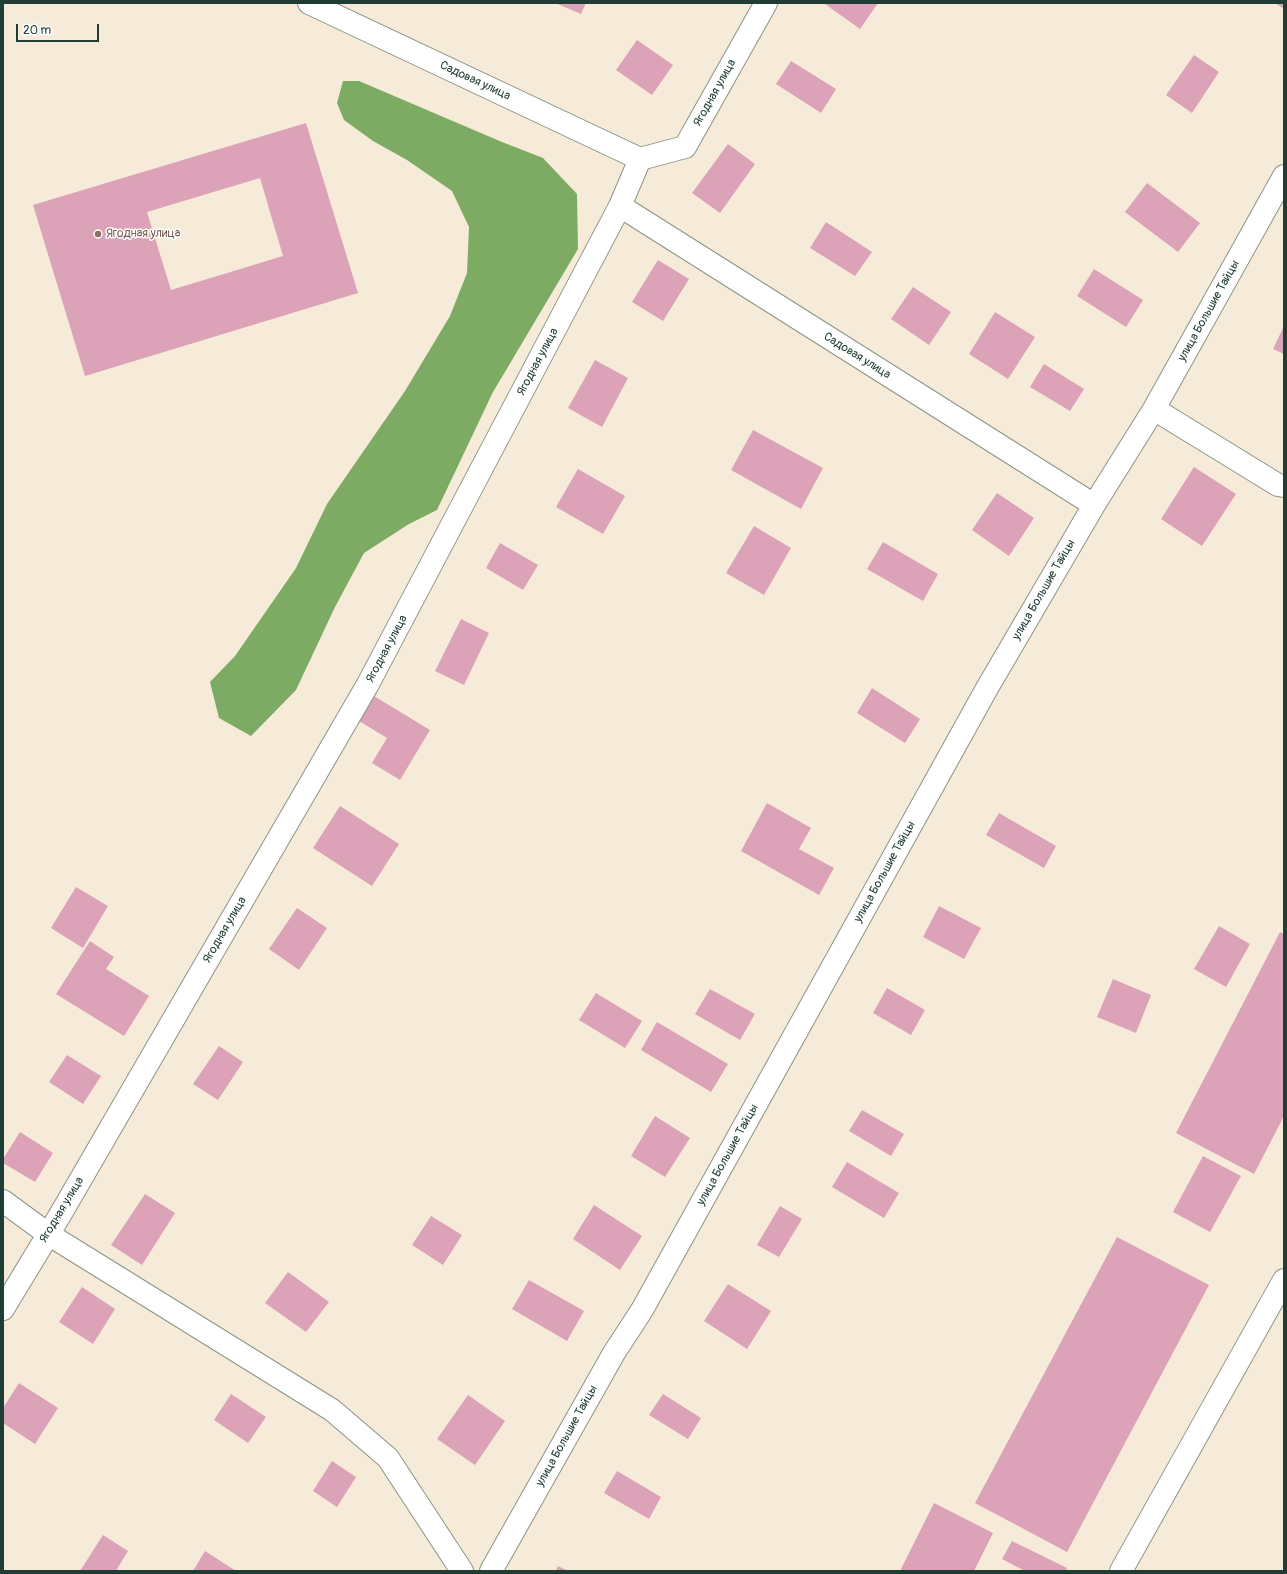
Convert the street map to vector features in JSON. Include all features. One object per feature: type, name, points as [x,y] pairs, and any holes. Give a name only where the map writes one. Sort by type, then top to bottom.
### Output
[{"type":"street","name":"Садовая улица","points":[[309,3],[640,159]]},
{"type":"street","name":"Ягодная улица","points":[[3,1309],[368,684],[620,206],[640,159],[686,147],[766,3]]},
{"type":"street","name":"улица Большие Тайцы","points":[[491,1571],[614,1353],[642,1310],[986,690],[1094,505],[1154,409],[1284,176]]},
{"type":"street","name":"Садовая улица","points":[[620,206],[1094,505]]},
{"type":"street","points":[[1154,409],[1278,485],[1284,486]]},
{"type":"street","points":[[3,1201],[48,1234],[332,1410],[388,1458],[462,1571]]},
{"type":"street","points":[[1121,1571],[1284,1280]]},
{"type":"green space","points":[[343,81],[359,81],[543,158],[577,194],[578,249],[493,392],[437,510],[409,524],[364,553],[335,607],[296,690],[251,736],[219,718],[210,682],[235,656],[296,568],[327,504],[405,391],[450,316],[467,273],[469,227],[452,191],[407,160],[373,141],[344,120],[337,103]]},
{"type":"building","points":[[555,3],[586,3],[581,14]]},
{"type":"building","points":[[878,3],[860,29],[825,4]]},
{"type":"building","points":[[1275,3],[1284,3],[1284,9]]},
{"type":"building","points":[[637,40],[673,65],[652,95],[616,70]]},
{"type":"building","points":[[1194,55],[1219,72],[1192,113],[1166,95]]},
{"type":"building","points":[[791,61],[836,89],[821,113],[776,84]]},
{"type":"building","name":"Ягодная улица","points":[[306,123],[358,293],[85,376],[33,205]],"holes":[[[260,178],[283,256],[171,290],[147,212]]]},
{"type":"building","points":[[728,144],[755,164],[720,213],[692,193]]},
{"type":"building","points":[[1147,183],[1200,223],[1178,252],[1125,212]]},
{"type":"building","points":[[826,222],[872,252],[855,276],[810,248]]},
{"type":"building","points":[[658,260],[689,279],[663,321],[632,302]]},
{"type":"building","points":[[1094,269],[1143,300],[1126,327],[1077,296]]},
{"type":"building","points":[[913,287],[951,312],[929,345],[891,319]]},
{"type":"building","points":[[995,312],[1035,337],[1008,379],[969,354]]},
{"type":"building","points":[[1284,326],[1284,354],[1273,349]]},
{"type":"building","points":[[595,360],[628,378],[602,427],[568,408]]},
{"type":"building","points":[[1044,364],[1084,389],[1070,411],[1030,387]]},
{"type":"building","points":[[753,430],[823,468],[801,509],[731,470]]},
{"type":"building","points":[[1194,467],[1236,494],[1202,546],[1161,519]]},
{"type":"building","points":[[578,469],[625,496],[603,534],[556,507]]},
{"type":"building","points":[[997,493],[1034,518],[1009,556],[972,530]]},
{"type":"building","points":[[754,526],[791,548],[764,595],[726,573]]},
{"type":"building","points":[[883,542],[938,574],[923,601],[867,569]]},
{"type":"building","points":[[500,543],[538,565],[523,590],[486,568]]},
{"type":"building","points":[[461,619],[489,633],[464,685],[435,671]]},
{"type":"building","points":[[872,688],[920,719],[905,743],[857,713]]},
{"type":"building","points":[[374,696],[430,730],[400,780],[372,763],[387,738],[359,721]]},
{"type":"building","points":[[767,803],[811,828],[799,849],[834,868],[819,895],[741,851]]},
{"type":"building","points":[[340,806],[399,844],[372,886],[313,848]]},
{"type":"building","points":[[999,813],[1056,846],[1044,868],[986,835]]},
{"type":"building","points":[[76,887],[108,906],[83,948],[51,928]]},
{"type":"building","points":[[939,906],[981,928],[964,959],[923,937]]},
{"type":"building","points":[[297,908],[327,928],[299,970],[269,949]]},
{"type":"building","points":[[1219,926],[1250,944],[1226,987],[1194,969]]},
{"type":"building","points":[[1280,932],[1284,934],[1284,1116],[1254,1174],[1176,1133]]},
{"type":"building","points":[[90,941],[114,957],[106,969],[149,996],[124,1036],[56,994]]},
{"type":"building","points":[[1113,979],[1151,995],[1136,1033],[1097,1017]]},
{"type":"building","points":[[887,988],[925,1010],[911,1035],[873,1013]]},
{"type":"building","points":[[710,989],[755,1014],[740,1040],[695,1014]]},
{"type":"building","points":[[596,993],[642,1021],[625,1048],[579,1020]]},
{"type":"building","points":[[657,1022],[728,1064],[711,1092],[641,1050]]},
{"type":"building","points":[[219,1046],[243,1062],[218,1100],[193,1084]]},
{"type":"building","points":[[67,1055],[101,1076],[83,1104],[49,1082]]},
{"type":"building","points":[[862,1110],[904,1134],[891,1156],[849,1131]]},
{"type":"building","points":[[655,1116],[690,1138],[665,1177],[631,1156]]},
{"type":"building","points":[[20,1132],[53,1153],[35,1182],[3,1163],[3,1159]]},
{"type":"building","points":[[1203,1156],[1241,1176],[1210,1232],[1173,1212]]},
{"type":"building","points":[[847,1162],[899,1193],[884,1218],[832,1187]]},
{"type":"building","points":[[145,1194],[175,1213],[142,1265],[111,1245]]},
{"type":"building","points":[[594,1205],[642,1236],[620,1270],[573,1239]]},
{"type":"building","points":[[780,1206],[802,1219],[779,1257],[757,1245]]},
{"type":"building","points":[[431,1216],[462,1235],[443,1265],[412,1245]]},
{"type":"building","points":[[1117,1237],[1209,1285],[1067,1552],[975,1503]]},
{"type":"building","points":[[288,1272],[329,1302],[306,1332],[265,1303]]},
{"type":"building","points":[[529,1280],[584,1311],[567,1341],[512,1309]]},
{"type":"building","points":[[728,1284],[771,1311],[747,1349],[704,1321]]},
{"type":"building","points":[[82,1287],[115,1309],[93,1344],[59,1322]]},
{"type":"building","points":[[19,1383],[58,1408],[35,1444],[3,1423],[3,1408]]},
{"type":"building","points":[[231,1394],[266,1417],[248,1443],[214,1420]]},
{"type":"building","points":[[663,1394],[701,1418],[688,1439],[649,1415]]},
{"type":"building","points":[[468,1395],[505,1421],[475,1465],[437,1439]]},
{"type":"building","points":[[332,1461],[356,1477],[337,1507],[313,1491]]},
{"type":"building","points":[[617,1471],[661,1497],[649,1519],[604,1493]]},
{"type":"building","points":[[934,1503],[993,1533],[974,1571],[900,1571]]},
{"type":"building","points":[[103,1535],[128,1551],[116,1571],[80,1571]]},
{"type":"building","points":[[1012,1541],[1067,1568],[1066,1571],[1025,1571],[1002,1559]]},
{"type":"building","points":[[205,1551],[236,1571],[193,1571]]},
{"type":"building","points":[[558,1566],[568,1571],[556,1571]]},
{"type":"place","name":"Ягодная улица","points":[[98,234]]}]
